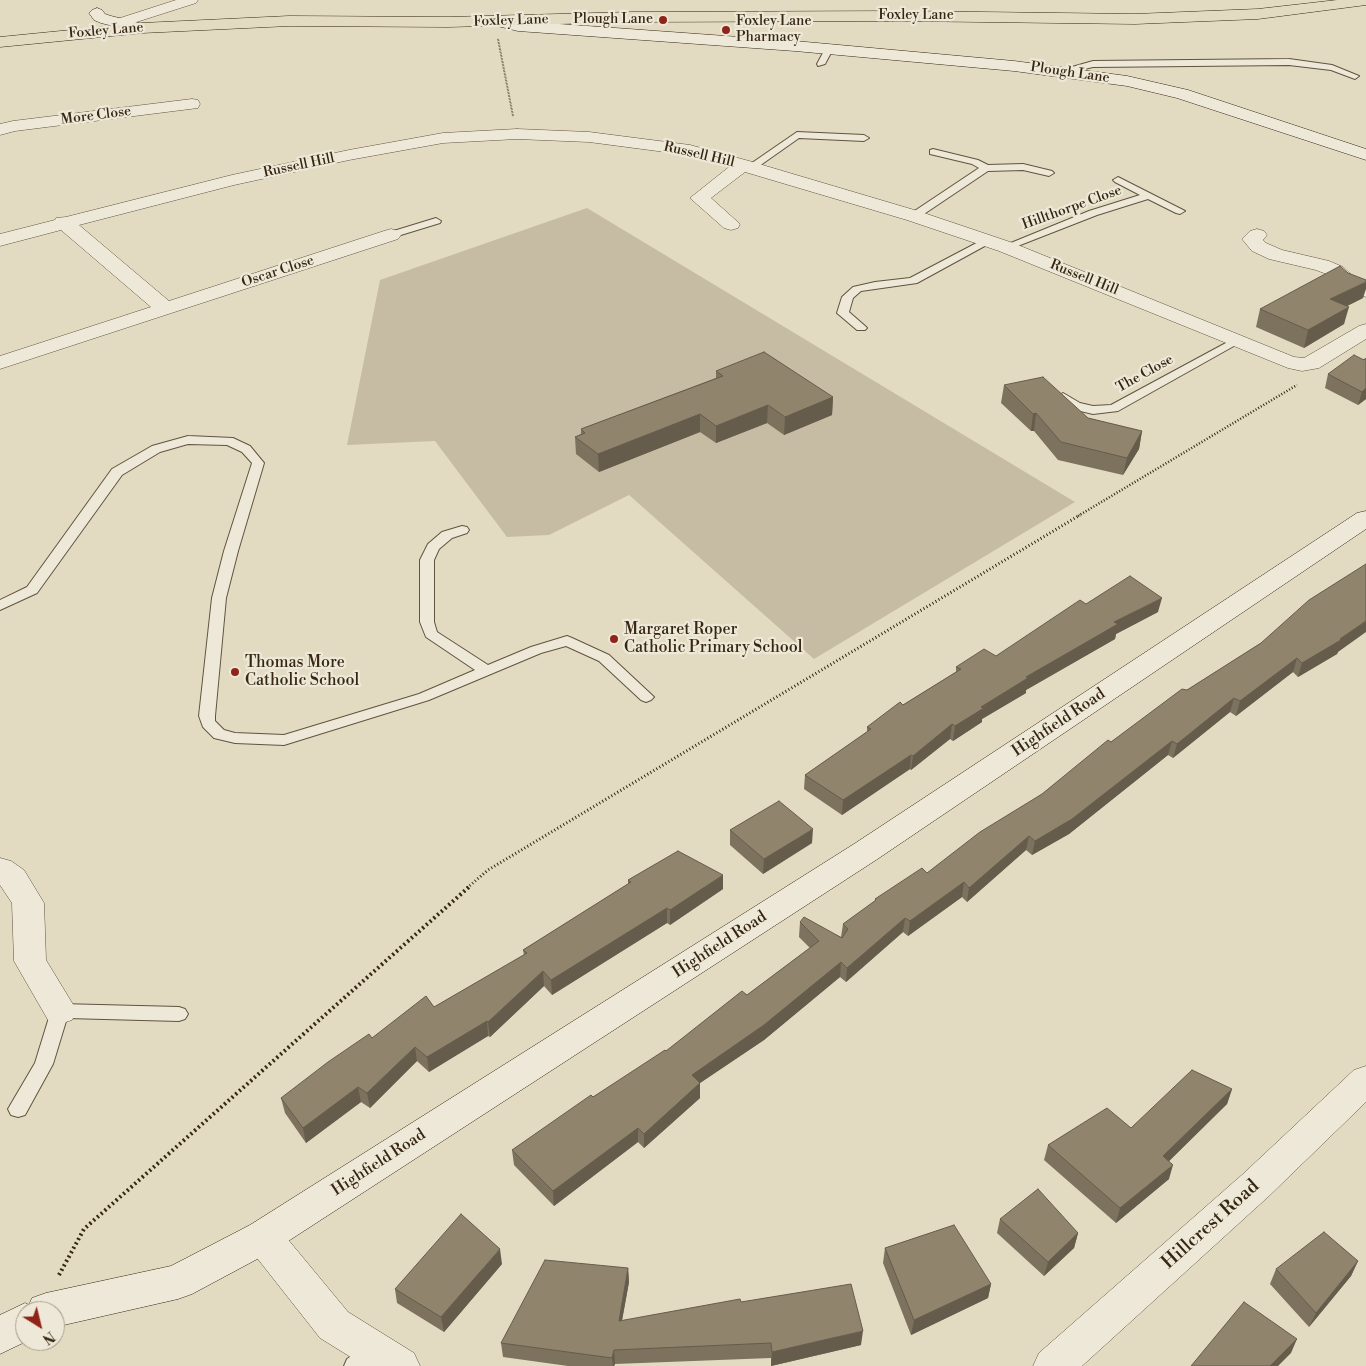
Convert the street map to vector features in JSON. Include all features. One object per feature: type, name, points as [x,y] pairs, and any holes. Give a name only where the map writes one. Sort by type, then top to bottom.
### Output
[{"type":"main road","name":"Foxley Lane","points":[[5,41],[142,28],[289,21],[399,22],[632,17],[807,16],[1135,19],[1258,14],[1366,1]]},
{"type":"street","points":[[120,23],[191,0]]},
{"type":"street","points":[[100,6],[101,18],[142,28]]},
{"type":"street","points":[[78,34],[88,26],[100,6]]},
{"type":"street","name":"Plough Lane","points":[[494,21],[526,27],[829,49],[1062,72],[1127,81],[1182,94],[1366,155]]},
{"type":"street","name":"More Close","points":[[0,130],[13,126],[192,104]]},
{"type":"street","name":"Russell Hill","points":[[0,240],[63,222],[232,180],[349,155],[444,138],[517,134],[589,137],[690,150],[914,216],[988,240],[1288,362],[1302,364]]},
{"type":"street","points":[[731,224],[699,198],[748,166]]},
{"type":"street","points":[[63,222],[166,309]]},
{"type":"street","name":"Oscar Close","points":[[0,363],[391,235]]},
{"type":"street","points":[[1256,235],[1252,239],[1259,247],[1276,255],[1322,265],[1336,271],[1352,285],[1366,291]]},
{"type":"street","points":[[1302,364],[1311,362],[1366,330]]},
{"type":"street","name":"Highfield Road","points":[[52,1295],[178,1282],[263,1237],[865,852],[1366,518]]},
{"type":"street","points":[[0,869],[13,878],[28,903],[30,962],[60,1011]]},
{"type":"street","name":"Hillcrest Road","points":[[1053,1366],[1256,1185],[1366,1080]]},
{"type":"street","points":[[263,1237],[334,1324],[385,1363]]},
{"type":"street","points":[[0,1336],[15,1327]]},
{"type":"lane","points":[[821,64],[829,49]]},
{"type":"lane","points":[[1062,72],[1093,64],[1289,62],[1332,68],[1355,76]]},
{"type":"lane","points":[[748,166],[798,135],[864,138]]},
{"type":"lane","points":[[932,152],[975,162],[986,168],[1023,167],[1049,173]]},
{"type":"lane","points":[[914,216],[986,168]]},
{"type":"lane","name":"Hillthorpe Close","points":[[1118,180],[1180,211]]},
{"type":"lane","name":"Hillthorpe Close","points":[[1006,247],[1093,213],[1148,196]]},
{"type":"lane","points":[[391,235],[436,221]]},
{"type":"lane","points":[[861,328],[843,313],[848,297],[857,290],[875,285],[912,281],[988,240]]},
{"type":"lane","name":"The Close","points":[[1063,397],[1076,406],[1093,410],[1114,408],[1237,340]]},
{"type":"lane","points":[[0,606],[32,590],[117,472],[164,446],[188,440],[229,441],[246,449],[258,463],[219,598],[207,716],[208,723],[219,734],[235,738],[284,740],[424,697],[536,650],[567,641],[604,658],[646,697]]},
{"type":"lane","points":[[462,530],[446,535],[433,547],[427,560],[427,622],[431,634],[487,671]]},
{"type":"lane","points":[[18,1109],[44,1064],[60,1011],[179,1014]]},
{"type":"path","points":[[494,21],[517,134]]},
{"type":"path","points":[[52,1295],[84,1229],[488,870],[1305,380],[1302,364]]},
{"type":"shaded area","points":[[587,208],[1075,502],[814,659],[629,495],[549,535],[507,537],[435,441],[347,445],[380,280]]},
{"type":"building","points":[[1340,266],[1348,273],[1366,280],[1366,282],[1330,299],[1349,307],[1308,330],[1260,309]]},
{"type":"building","points":[[764,352],[833,397],[785,417],[768,405],[716,426],[700,414],[598,454],[575,437],[585,433],[581,429],[723,376],[716,371]]},
{"type":"building","points":[[1354,355],[1364,360],[1366,358],[1366,388],[1362,392],[1328,374]]},
{"type":"building","points":[[1043,377],[1088,418],[1142,431],[1127,458],[1061,442],[1036,413],[1033,414],[1004,385]]},
{"type":"building","points":[[1366,564],[1366,621],[1341,640],[1302,663],[1297,658],[1240,701],[1234,698],[1177,744],[1172,741],[1072,819],[1035,841],[1029,836],[969,888],[964,882],[910,921],[905,918],[847,968],[841,962],[764,1025],[692,1075],[700,1083],[644,1134],[638,1128],[553,1191],[512,1150],[591,1095],[593,1097],[666,1051],[742,991],[747,995],[819,941],[800,922],[804,917],[842,938],[848,929],[843,924],[875,899],[922,868],[927,873],[980,832],[1042,794],[1108,740],[1111,742],[1182,689],[1187,690],[1261,643],[1309,600]]},
{"type":"building","points":[[1130,576],[1162,598],[1114,622],[1118,624],[1026,677],[1028,678],[981,707],[984,708],[955,726],[952,724],[913,756],[911,755],[843,800],[805,775],[871,729],[867,727],[900,702],[903,705],[961,669],[956,667],[984,649],[996,656],[1080,600],[1086,604]]},
{"type":"building","points":[[779,801],[813,829],[764,859],[730,830]]},
{"type":"building","points":[[678,851],[723,875],[670,910],[667,908],[551,980],[543,971],[488,1022],[427,1057],[415,1047],[367,1093],[358,1087],[303,1128],[281,1098],[369,1034],[372,1038],[426,996],[434,1007],[527,953],[523,950],[631,882],[628,880]]},
{"type":"building","points":[[1192,1070],[1232,1089],[1163,1156],[1173,1165],[1120,1208],[1048,1145],[1107,1108],[1131,1128]]},
{"type":"building","points":[[1038,1189],[1078,1233],[1048,1262],[1000,1219]]},
{"type":"building","points":[[461,1214],[500,1249],[441,1317],[395,1289]]},
{"type":"building","points":[[954,1225],[991,1284],[914,1320],[885,1248]]},
{"type":"building","points":[[1324,1232],[1358,1261],[1316,1313],[1276,1269]]},
{"type":"building","points":[[545,1260],[628,1268],[619,1321],[740,1299],[741,1302],[851,1284],[863,1331],[772,1352],[771,1343],[614,1350],[612,1358],[501,1343]]},
{"type":"building","points":[[1244,1302],[1297,1339],[1270,1366],[1191,1366]]},
{"type":"place","name":"Plough Lane","points":[[663,20]]},
{"type":"place","name":"Foxley Lane Pharmacy","points":[[726,30]]},
{"type":"place","name":"Margaret Roper Catholic Primary School","points":[[614,639]]},
{"type":"place","name":"Thomas More Catholic School","points":[[235,672]]}]
